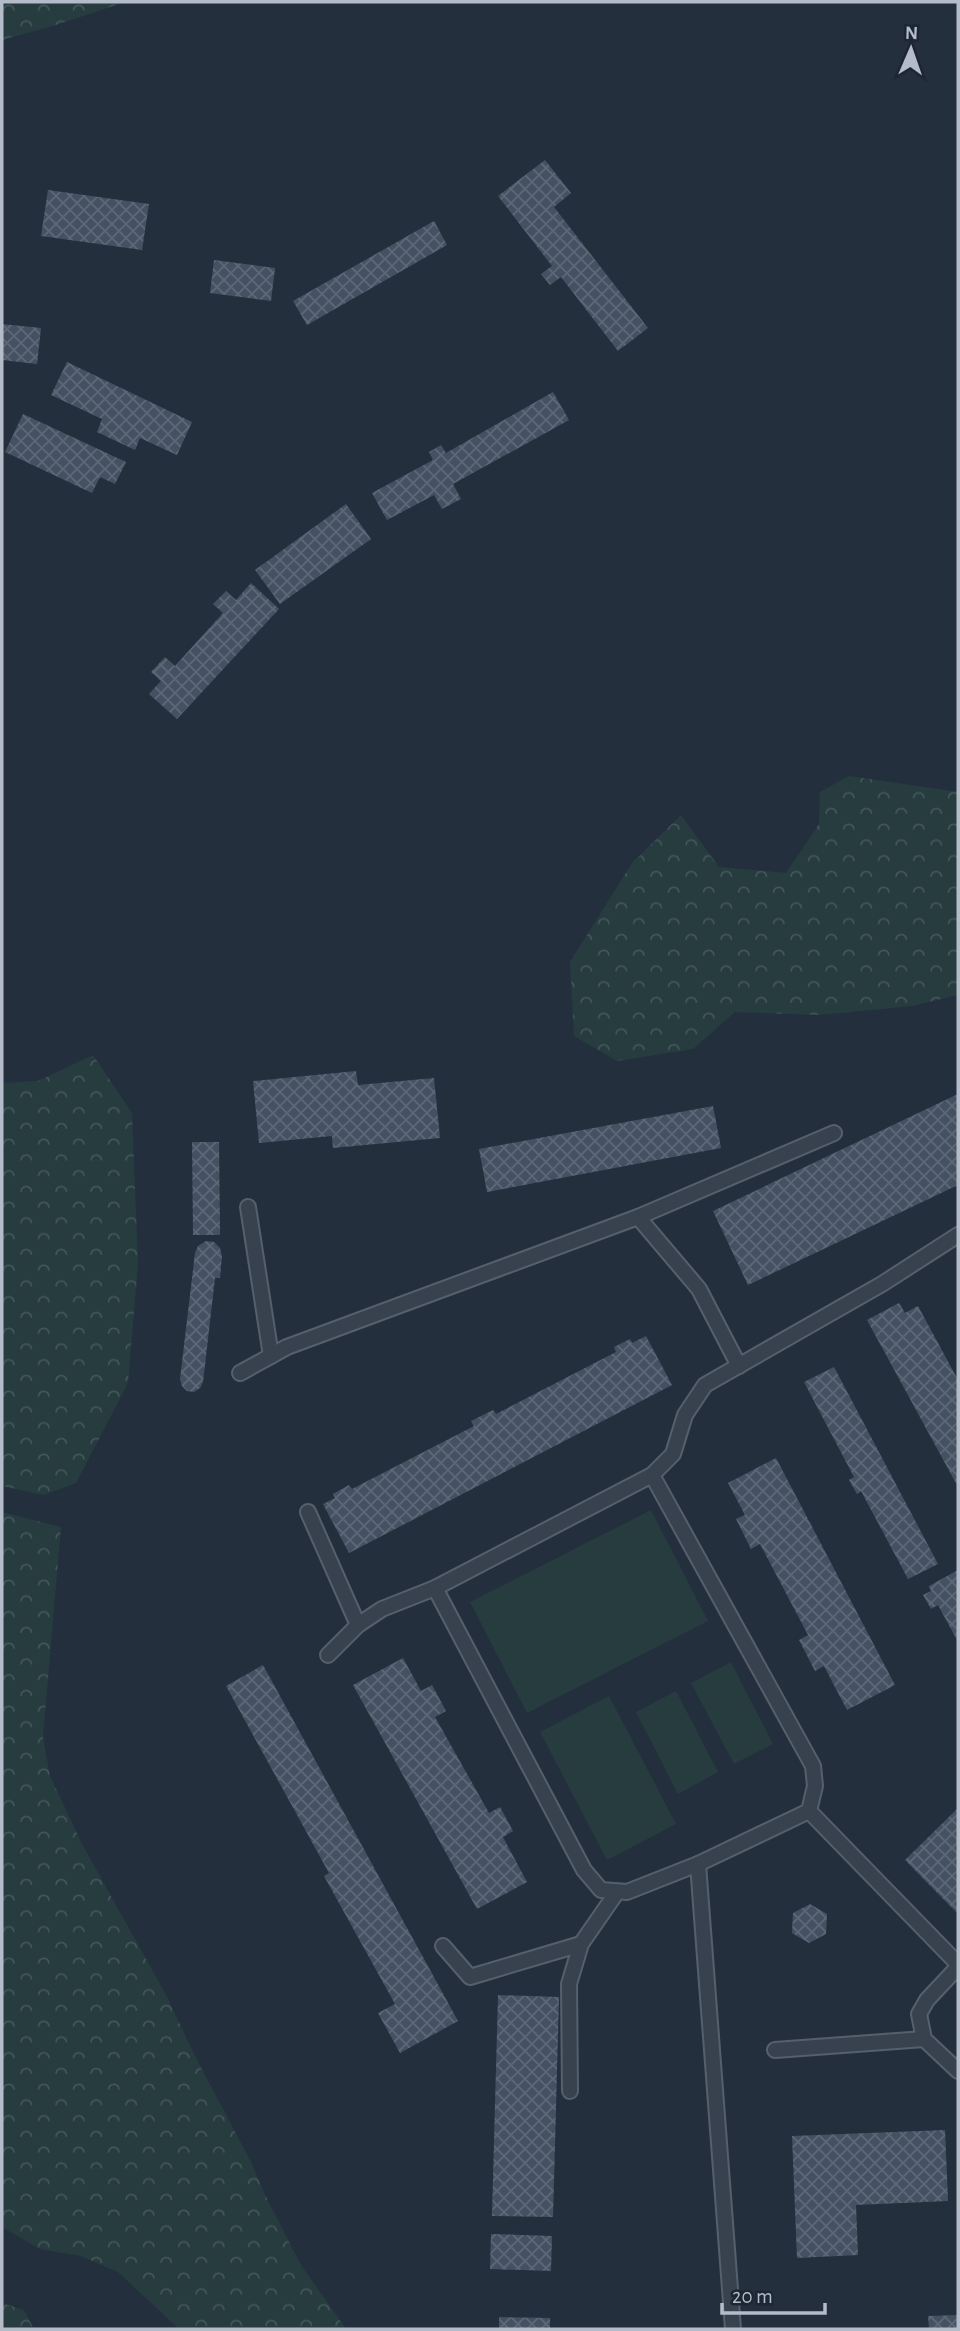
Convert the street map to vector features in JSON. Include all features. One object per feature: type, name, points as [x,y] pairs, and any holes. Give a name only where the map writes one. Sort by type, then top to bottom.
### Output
[{"type":"lane","points":[[240,1373],[300,1342],[639,1217],[834,1133]]},
{"type":"lane","points":[[248,1207],[271,1356]]},
{"type":"lane","points":[[639,1217],[699,1289],[739,1366]]},
{"type":"lane","points":[[328,1655],[358,1625],[382,1609],[435,1588],[652,1475],[673,1454],[685,1415],[705,1385],[882,1284],[958,1235]]},
{"type":"lane","points":[[652,1475],[813,1766],[815,1786],[809,1811]]},
{"type":"lane","points":[[308,1512],[358,1625]]},
{"type":"lane","points":[[435,1588],[584,1870],[601,1890],[628,1892],[698,1864],[809,1811]]},
{"type":"lane","points":[[809,1811],[958,1966],[927,2000],[919,2014],[923,2039],[958,2071]]},
{"type":"lane","points":[[698,1864],[733,2329]]},
{"type":"lane","points":[[570,2091],[569,1984],[581,1944],[617,1892]]},
{"type":"lane","points":[[443,1947],[470,1977],[581,1944]]},
{"type":"lane","points":[[775,2050],[923,2039]]},
{"type":"green space","points":[[2,2],[125,2],[2,40]]},
{"type":"green space","points":[[849,776],[958,792],[958,995],[912,1006],[821,1015],[735,1012],[693,1049],[617,1061],[574,1036],[570,962],[632,863],[681,815],[719,867],[786,873],[819,824],[820,792]]},
{"type":"green space","points":[[93,1055],[132,1113],[138,1264],[128,1383],[76,1483],[44,1495],[2,1486],[2,1083],[38,1081]]},
{"type":"green space","points":[[651,1510],[708,1621],[527,1713],[470,1602]]},
{"type":"green space","points":[[2,1512],[61,1527],[43,1737],[50,1776],[82,1844],[165,1993],[301,2265],[346,2329],[179,2329],[118,2272],[81,2256],[40,2249],[2,2227]]},
{"type":"green space","points":[[731,1662],[773,1744],[734,1764],[691,1683]]},
{"type":"green space","points":[[676,1691],[718,1772],[678,1794],[636,1712]]},
{"type":"green space","points":[[609,1696],[676,1824],[607,1860],[540,1732]]},
{"type":"green space","points":[[2,2303],[24,2310],[34,2329],[2,2329]]},
{"type":"building","points":[[545,160],[571,193],[554,207],[648,328],[618,351],[561,277],[550,285],[541,274],[552,266],[498,196]]},
{"type":"building","points":[[48,190],[149,204],[142,250],[41,236]]},
{"type":"building","points":[[434,221],[447,245],[307,325],[293,301]]},
{"type":"building","points":[[214,260],[275,268],[271,301],[210,293]]},
{"type":"building","points":[[2,324],[41,328],[37,364],[2,360]]},
{"type":"building","points":[[67,362],[192,422],[177,455],[140,438],[135,450],[97,432],[102,419],[51,395]]},
{"type":"building","points":[[553,392],[569,420],[453,484],[461,499],[442,509],[434,495],[387,520],[372,493],[433,460],[429,452],[441,445],[446,453]]},
{"type":"building","points":[[23,414],[126,462],[115,484],[100,477],[92,493],[5,452]]},
{"type":"building","points":[[346,504],[371,539],[280,604],[255,570]]},
{"type":"building","points":[[251,583],[279,609],[177,719],[149,694],[161,681],[151,672],[165,657],[175,666],[223,613],[213,604],[226,591],[236,600]]},
{"type":"building","points":[[356,1071],[358,1085],[434,1078],[440,1138],[333,1148],[332,1136],[259,1143],[253,1081]]},
{"type":"building","points":[[958,1094],[958,1185],[748,1285],[713,1211]]},
{"type":"building","points":[[713,1106],[721,1148],[487,1192],[479,1149]]},
{"type":"building","points":[[192,1142],[219,1142],[220,1235],[193,1235]]},
{"type":"building","points":[[206,1241],[214,1242],[220,1248],[222,1256],[220,1278],[215,1278],[203,1382],[194,1392],[187,1391],[180,1379],[195,1253],[198,1246]]},
{"type":"building","points":[[899,1303],[905,1313],[918,1306],[958,1380],[958,1487],[867,1320]]},
{"type":"building","points":[[646,1336],[672,1385],[349,1553],[323,1504],[335,1498],[333,1494],[349,1485],[352,1489],[474,1426],[471,1421],[493,1410],[496,1414],[616,1352],[614,1347],[630,1339],[632,1343]]},
{"type":"building","points":[[834,1367],[938,1564],[908,1579],[861,1491],[857,1494],[849,1480],[854,1477],[804,1382]]},
{"type":"building","points":[[776,1458],[895,1685],[847,1710],[824,1666],[815,1671],[799,1640],[808,1635],[760,1544],[751,1549],[736,1519],[745,1515],[728,1483]]},
{"type":"building","points":[[958,1570],[958,1642],[938,1605],[931,1609],[923,1595],[931,1591],[929,1586]]},
{"type":"building","points":[[403,1658],[421,1691],[432,1685],[446,1711],[435,1717],[489,1813],[500,1807],[513,1831],[503,1837],[527,1882],[477,1909],[353,1685]]},
{"type":"building","points":[[263,1665],[458,2021],[400,2053],[378,2013],[395,2004],[324,1876],[329,1873],[226,1686]]},
{"type":"building","points":[[958,1808],[958,1914],[905,1860]]},
{"type":"building","points":[[810,1904],[827,1914],[826,1934],[809,1943],[792,1933],[793,1913]]},
{"type":"building","points":[[498,1995],[559,1997],[553,2217],[492,2216]]},
{"type":"building","points":[[945,2130],[948,2201],[856,2205],[858,2255],[797,2258],[792,2136]]},
{"type":"building","points":[[491,2234],[552,2236],[551,2271],[490,2269]]},
{"type":"building","points":[[958,2315],[958,2329],[929,2329],[928,2316]]},
{"type":"building","points":[[499,2317],[550,2318],[550,2329],[499,2329]]}]
